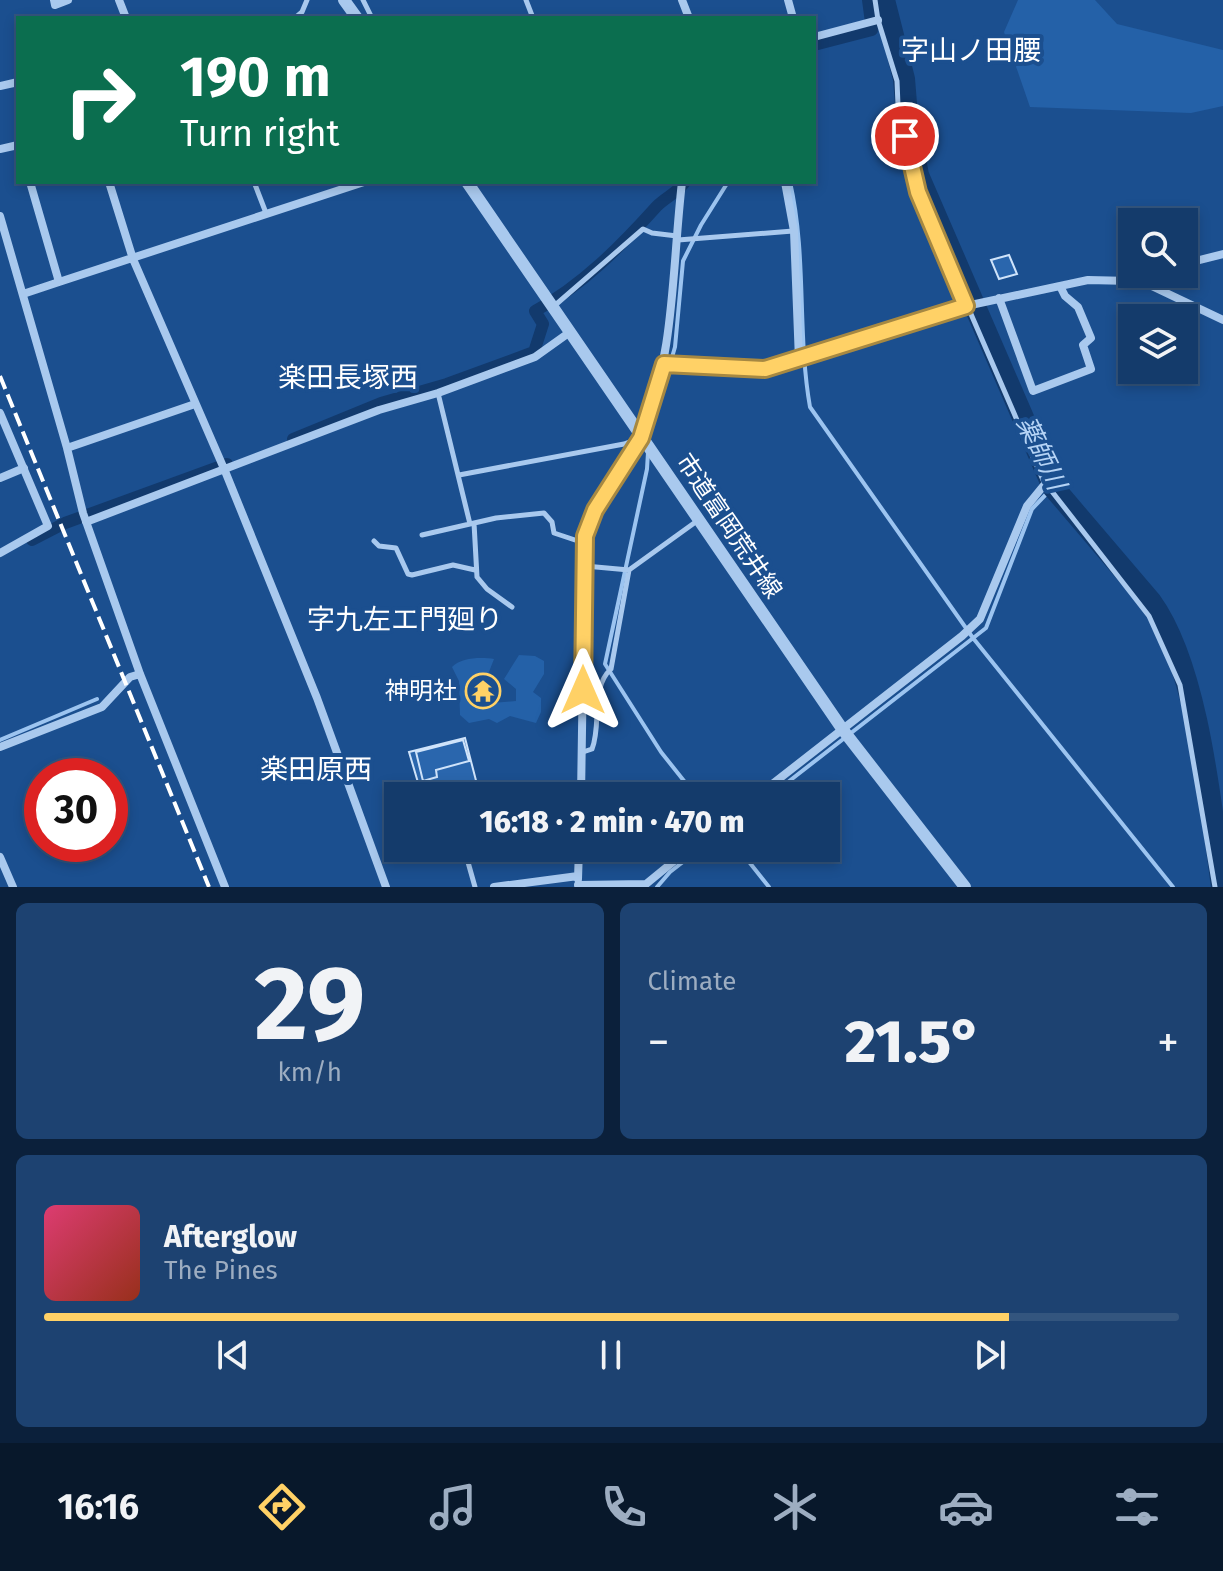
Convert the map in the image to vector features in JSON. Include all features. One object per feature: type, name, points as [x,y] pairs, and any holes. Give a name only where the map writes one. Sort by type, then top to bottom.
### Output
[{"type":"street","points":[[55,3],[68,0]]},
{"type":"street","points":[[816,36],[878,20]]},
{"type":"street","points":[[31,184],[59,282]]},
{"type":"street","points":[[110,184],[133,259],[225,471],[317,698],[386,887]]},
{"type":"street","points":[[23,294],[357,184]]},
{"type":"street","name":"市道富岡荒井線","points":[[468,184],[847,736],[965,887]]},
{"type":"street","points":[[582,782],[584,543],[587,526],[595,510],[641,438],[664,364],[674,290],[682,184]]},
{"type":"street","points":[[785,184],[794,231],[799,360]]},
{"type":"street","points":[[0,216],[84,518],[140,674],[225,887]]},
{"type":"street","points":[[1198,260],[1223,254]]},
{"type":"street","points":[[664,364],[765,369],[966,306],[1095,279],[1118,280]]},
{"type":"street","points":[[999,298],[1033,391],[1091,369],[1083,345],[1091,338],[1078,307],[1065,296],[1060,286]]},
{"type":"street","points":[[1155,288],[1223,320]]},
{"type":"street","points":[[84,518],[225,471],[379,410],[438,393],[535,357],[570,332]]},
{"type":"street","points":[[67,448],[195,404]]},
{"type":"street","points":[[0,413],[48,526],[0,553]]},
{"type":"street","points":[[0,478],[24,468]]},
{"type":"street","points":[[778,782],[847,736],[973,627],[980,619],[1027,506],[1045,484]]},
{"type":"street","points":[[0,747],[102,707],[130,677],[140,674]]},
{"type":"street","points":[[0,857],[13,887]]},
{"type":"street","points":[[578,882],[579,862]]},
{"type":"street","points":[[494,887],[578,882],[646,885],[673,862]]},
{"type":"lane","points":[[875,0],[897,81],[898,105],[918,192],[1045,484],[1149,616],[1180,685],[1215,887]]},
{"type":"lane","points":[[255,184],[266,213]]},
{"type":"lane","points":[[551,303],[643,229],[678,238],[794,231]]},
{"type":"lane","points":[[438,393],[472,524],[477,548],[475,570],[480,582],[512,607]]},
{"type":"lane","points":[[459,475],[589,448],[624,444],[641,438]]},
{"type":"lane","points":[[422,535],[544,513],[552,522],[554,533],[584,543]]},
{"type":"lane","points":[[584,566],[629,570],[698,520]]},
{"type":"lane","points":[[374,541],[379,546],[396,548],[408,574],[453,565],[475,570]]},
{"type":"lane","points":[[583,752],[592,749],[595,741],[598,700],[603,676],[611,669],[629,570]]},
{"type":"lane","points":[[468,862],[475,887]]},
{"type":"shaded area","points":[[1018,0],[1095,0],[1117,24],[1223,50],[1223,106],[1191,113],[1030,107],[1004,32]]},
{"type":"shaded area","points":[[519,655],[535,656],[544,661],[544,674],[533,692],[541,698],[541,712],[536,723],[510,716],[497,723],[489,719],[469,723],[460,715],[459,681],[452,667],[466,660],[494,659],[487,677],[469,680],[464,689],[469,701],[480,704],[516,701],[516,689],[504,679]]},
{"type":"building","points":[[1009,255],[1017,274],[999,279],[991,260]]},
{"type":"building","name":"神明社","points":[[488,684],[488,688],[495,688],[494,694],[488,694],[488,697],[471,696],[470,688]]},
{"type":"building","points":[[465,738],[476,782],[418,782],[409,752]]},
{"type":"building","points":[[463,740],[469,761],[436,770],[437,777],[423,781],[416,752]]},
{"type":"waterway","points":[[816,44],[872,30],[868,0]]},
{"type":"waterway","name":"薬師川","points":[[884,0],[904,79],[918,175],[1053,487],[1151,602],[1167,630],[1180,663],[1200,739],[1222,887]]},
{"type":"waterway","points":[[293,439],[381,403],[447,384],[534,352],[543,324],[535,311],[585,277],[683,184]]},
{"type":"waterway","points":[[648,439],[675,347],[683,261],[727,184]]},
{"type":"waterway","points":[[790,184],[798,238],[810,407],[973,638],[1173,887]]},
{"type":"waterway","points":[[648,452],[605,664],[661,752],[685,782]]},
{"type":"waterway","points":[[32,540],[65,523],[227,464]]},
{"type":"waterway","points":[[788,782],[986,628],[1032,509],[1053,487]]},
{"type":"waterway","points":[[0,740],[97,699]]},
{"type":"waterway","points":[[657,887],[683,862]]},
{"type":"waterway","points":[[749,862],[769,887]]},
{"type":"railway","points":[[0,376],[209,887]]},
{"type":"place","name":"神明社","points":[[483,691]]},
{"type":"district","name":"字山ノ田腰","points":[[971,50]]},
{"type":"district","name":"楽田長塚西","points":[[348,377]]},
{"type":"district","name":"字九左エ門廻り","points":[[405,619]]},
{"type":"district","name":"楽田原西","points":[[316,769]]},
{"type":"route","points":[[583,690],[584,547],[587,526],[641,438],[664,364],[765,369],[966,306],[918,192],[905,136]]}]
